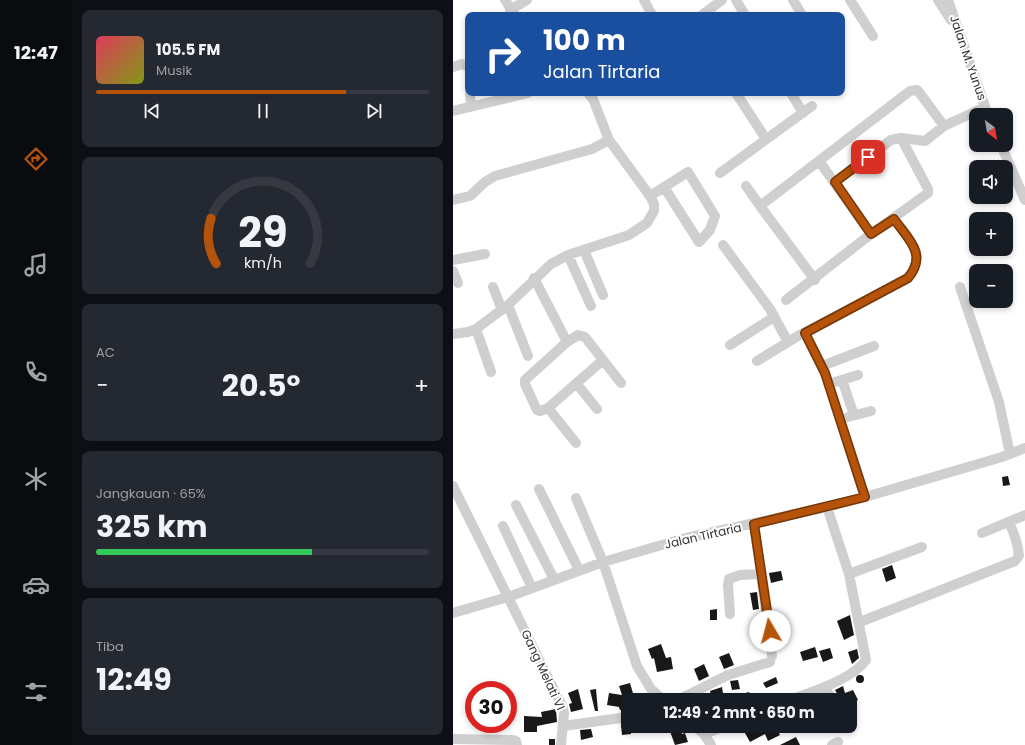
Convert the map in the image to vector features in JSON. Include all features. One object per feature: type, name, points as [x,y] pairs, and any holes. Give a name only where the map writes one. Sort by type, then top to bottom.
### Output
[{"type":"street","points":[[505,0],[512,12],[527,0]]},
{"type":"street","points":[[644,0],[650,12]]},
{"type":"street","points":[[706,12],[722,0]]},
{"type":"street","points":[[736,0],[743,12]]},
{"type":"street","points":[[793,0],[801,12]]},
{"type":"street","points":[[850,0],[873,36]]},
{"type":"street","points":[[938,0],[960,36]]},
{"type":"street","name":"Jalan M. Yunus","points":[[948,0],[986,108]]},
{"type":"street","points":[[453,67],[462,64],[465,66]]},
{"type":"street","points":[[759,206],[914,90],[919,92],[944,126]]},
{"type":"street","points":[[470,96],[471,107]]},
{"type":"street","points":[[453,110],[516,96]]},
{"type":"street","points":[[453,334],[468,332],[476,329],[505,308],[534,278],[551,264],[568,255],[629,235],[647,223],[654,211],[654,204],[650,196],[609,140],[590,96]]},
{"type":"street","points":[[739,96],[766,139]]},
{"type":"street","points":[[793,96],[803,113]]},
{"type":"street","points":[[720,173],[812,106]]},
{"type":"street","points":[[835,182],[891,140],[901,138],[922,142],[944,126],[969,117]]},
{"type":"street","points":[[786,300],[815,280],[871,234],[894,219],[928,193],[928,189],[901,138]]},
{"type":"street","points":[[453,200],[470,196],[485,182],[495,176],[592,148],[609,140]]},
{"type":"street","points":[[1004,152],[1025,200]]},
{"type":"street","points":[[819,161],[871,234]]},
{"type":"street","points":[[650,196],[687,172],[715,216],[708,234],[699,242],[664,187]]},
{"type":"street","points":[[746,186],[759,206],[815,280]]},
{"type":"street","points":[[757,361],[788,342],[908,278],[916,268],[917,251],[894,219]]},
{"type":"street","points":[[723,245],[774,317],[788,342]]},
{"type":"street","points":[[584,250],[603,295]]},
{"type":"street","points":[[453,260],[485,254]]},
{"type":"street","points":[[568,255],[591,306]]},
{"type":"street","points":[[453,272],[458,283]]},
{"type":"street","points":[[534,278],[567,342]]},
{"type":"street","points":[[493,287],[505,308],[528,356]]},
{"type":"street","points":[[960,287],[999,402],[1010,454]]},
{"type":"street","points":[[730,345],[774,317]]},
{"type":"street","points":[[476,329],[491,372]]},
{"type":"street","points":[[805,333],[822,366],[829,384],[865,497]]},
{"type":"street","points":[[603,360],[548,408],[540,411],[537,410],[525,384],[525,380],[567,342],[578,335],[582,336],[603,360],[621,383]]},
{"type":"street","points":[[822,366],[874,346]]},
{"type":"street","points":[[829,384],[858,375]]},
{"type":"street","points":[[841,380],[854,415]]},
{"type":"street","points":[[577,384],[597,410]]},
{"type":"street","points":[[548,408],[576,443]]},
{"type":"street","points":[[839,419],[871,411]]},
{"type":"street","name":"Jalan Tirtaria","points":[[453,613],[508,597],[603,562],[686,538],[827,508],[1010,454],[1025,448]]},
{"type":"street","name":"Gang Melati VI","points":[[453,486],[562,706],[564,713],[561,745]]},
{"type":"street","points":[[539,489],[579,570]]},
{"type":"street","points":[[576,498],[603,562],[637,666],[651,689],[655,693]]},
{"type":"street","points":[[516,505],[554,579]]},
{"type":"street","points":[[809,693],[825,687],[862,666],[866,660],[860,622],[849,574],[827,508]]},
{"type":"street","points":[[982,533],[1025,515]]},
{"type":"street","points":[[860,622],[1015,561],[1019,556],[1019,551],[1016,538],[1009,522]]},
{"type":"street","points":[[692,693],[728,675],[771,659],[768,616],[754,524]]},
{"type":"street","points":[[503,526],[532,588]]},
{"type":"street","points":[[849,574],[922,547]]},
{"type":"street","points":[[730,614],[729,579],[740,575],[761,574]]},
{"type":"street","points":[[825,687],[828,693]]},
{"type":"street","points":[[563,726],[621,718]]},
{"type":"street","points":[[704,734],[711,745]]},
{"type":"street","points":[[453,739],[513,740],[516,741],[517,745]]},
{"type":"building","points":[[1008,476],[1010,485],[1003,486],[1002,477]]},
{"type":"building","points":[[892,565],[896,578],[886,582],[882,569]]},
{"type":"building","points":[[781,571],[783,580],[771,583],[769,573]]},
{"type":"building","points":[[757,592],[759,609],[753,610],[750,593]]},
{"type":"building","points":[[717,609],[717,620],[710,620],[710,610]]},
{"type":"building","points":[[850,615],[854,635],[844,640],[837,621]]},
{"type":"building","points":[[661,644],[666,658],[671,657],[673,669],[657,672],[654,658],[652,659],[648,649]]},
{"type":"building","points":[[815,647],[818,657],[803,661],[800,652]]},
{"type":"building","points":[[830,648],[833,658],[823,662],[819,651]]},
{"type":"building","points":[[857,649],[859,658],[852,664],[848,652]]},
{"type":"building","points":[[729,653],[734,665],[724,669],[719,657]]},
{"type":"building","points":[[704,664],[709,676],[699,681],[694,669]]},
{"type":"building","points":[[860,675],[863,676],[863,682],[860,683],[857,682],[856,679],[857,676]]},
{"type":"building","points":[[776,677],[778,683],[766,688],[763,683]]},
{"type":"building","points":[[738,680],[740,689],[732,690],[730,681]]},
{"type":"building","points":[[630,683],[633,693],[621,693],[619,686]]},
{"type":"building","points":[[843,686],[845,693],[837,693],[835,690]]},
{"type":"building","points":[[722,687],[723,693],[710,693],[710,691]]},
{"type":"building","points":[[578,689],[583,709],[571,712],[569,704],[572,703],[568,693]]},
{"type":"building","points":[[596,689],[598,711],[595,711],[590,690]]},
{"type":"building","points":[[853,690],[854,693],[845,693]]},
{"type":"building","points":[[609,693],[621,695],[621,710],[619,707],[607,705]]},
{"type":"building","points":[[556,709],[557,722],[537,726],[537,732],[524,732],[524,716],[542,717],[541,712]]},
{"type":"building","points":[[591,729],[593,737],[581,740],[580,730]]},
{"type":"building","points":[[622,733],[631,733],[631,734],[622,735]]},
{"type":"building","points":[[671,733],[685,733],[688,742],[675,745]]},
{"type":"building","points":[[745,733],[779,733],[780,735],[768,741],[765,734],[750,742]]},
{"type":"building","points":[[796,737],[800,745],[780,745]]},
{"type":"building","points":[[549,739],[555,739],[555,745],[549,745]]},
{"type":"route","points":[[770,631],[754,524],[827,508],[865,497],[825,373],[805,333],[908,278],[916,268],[917,251],[894,219],[871,234],[835,182],[868,157]]}]
